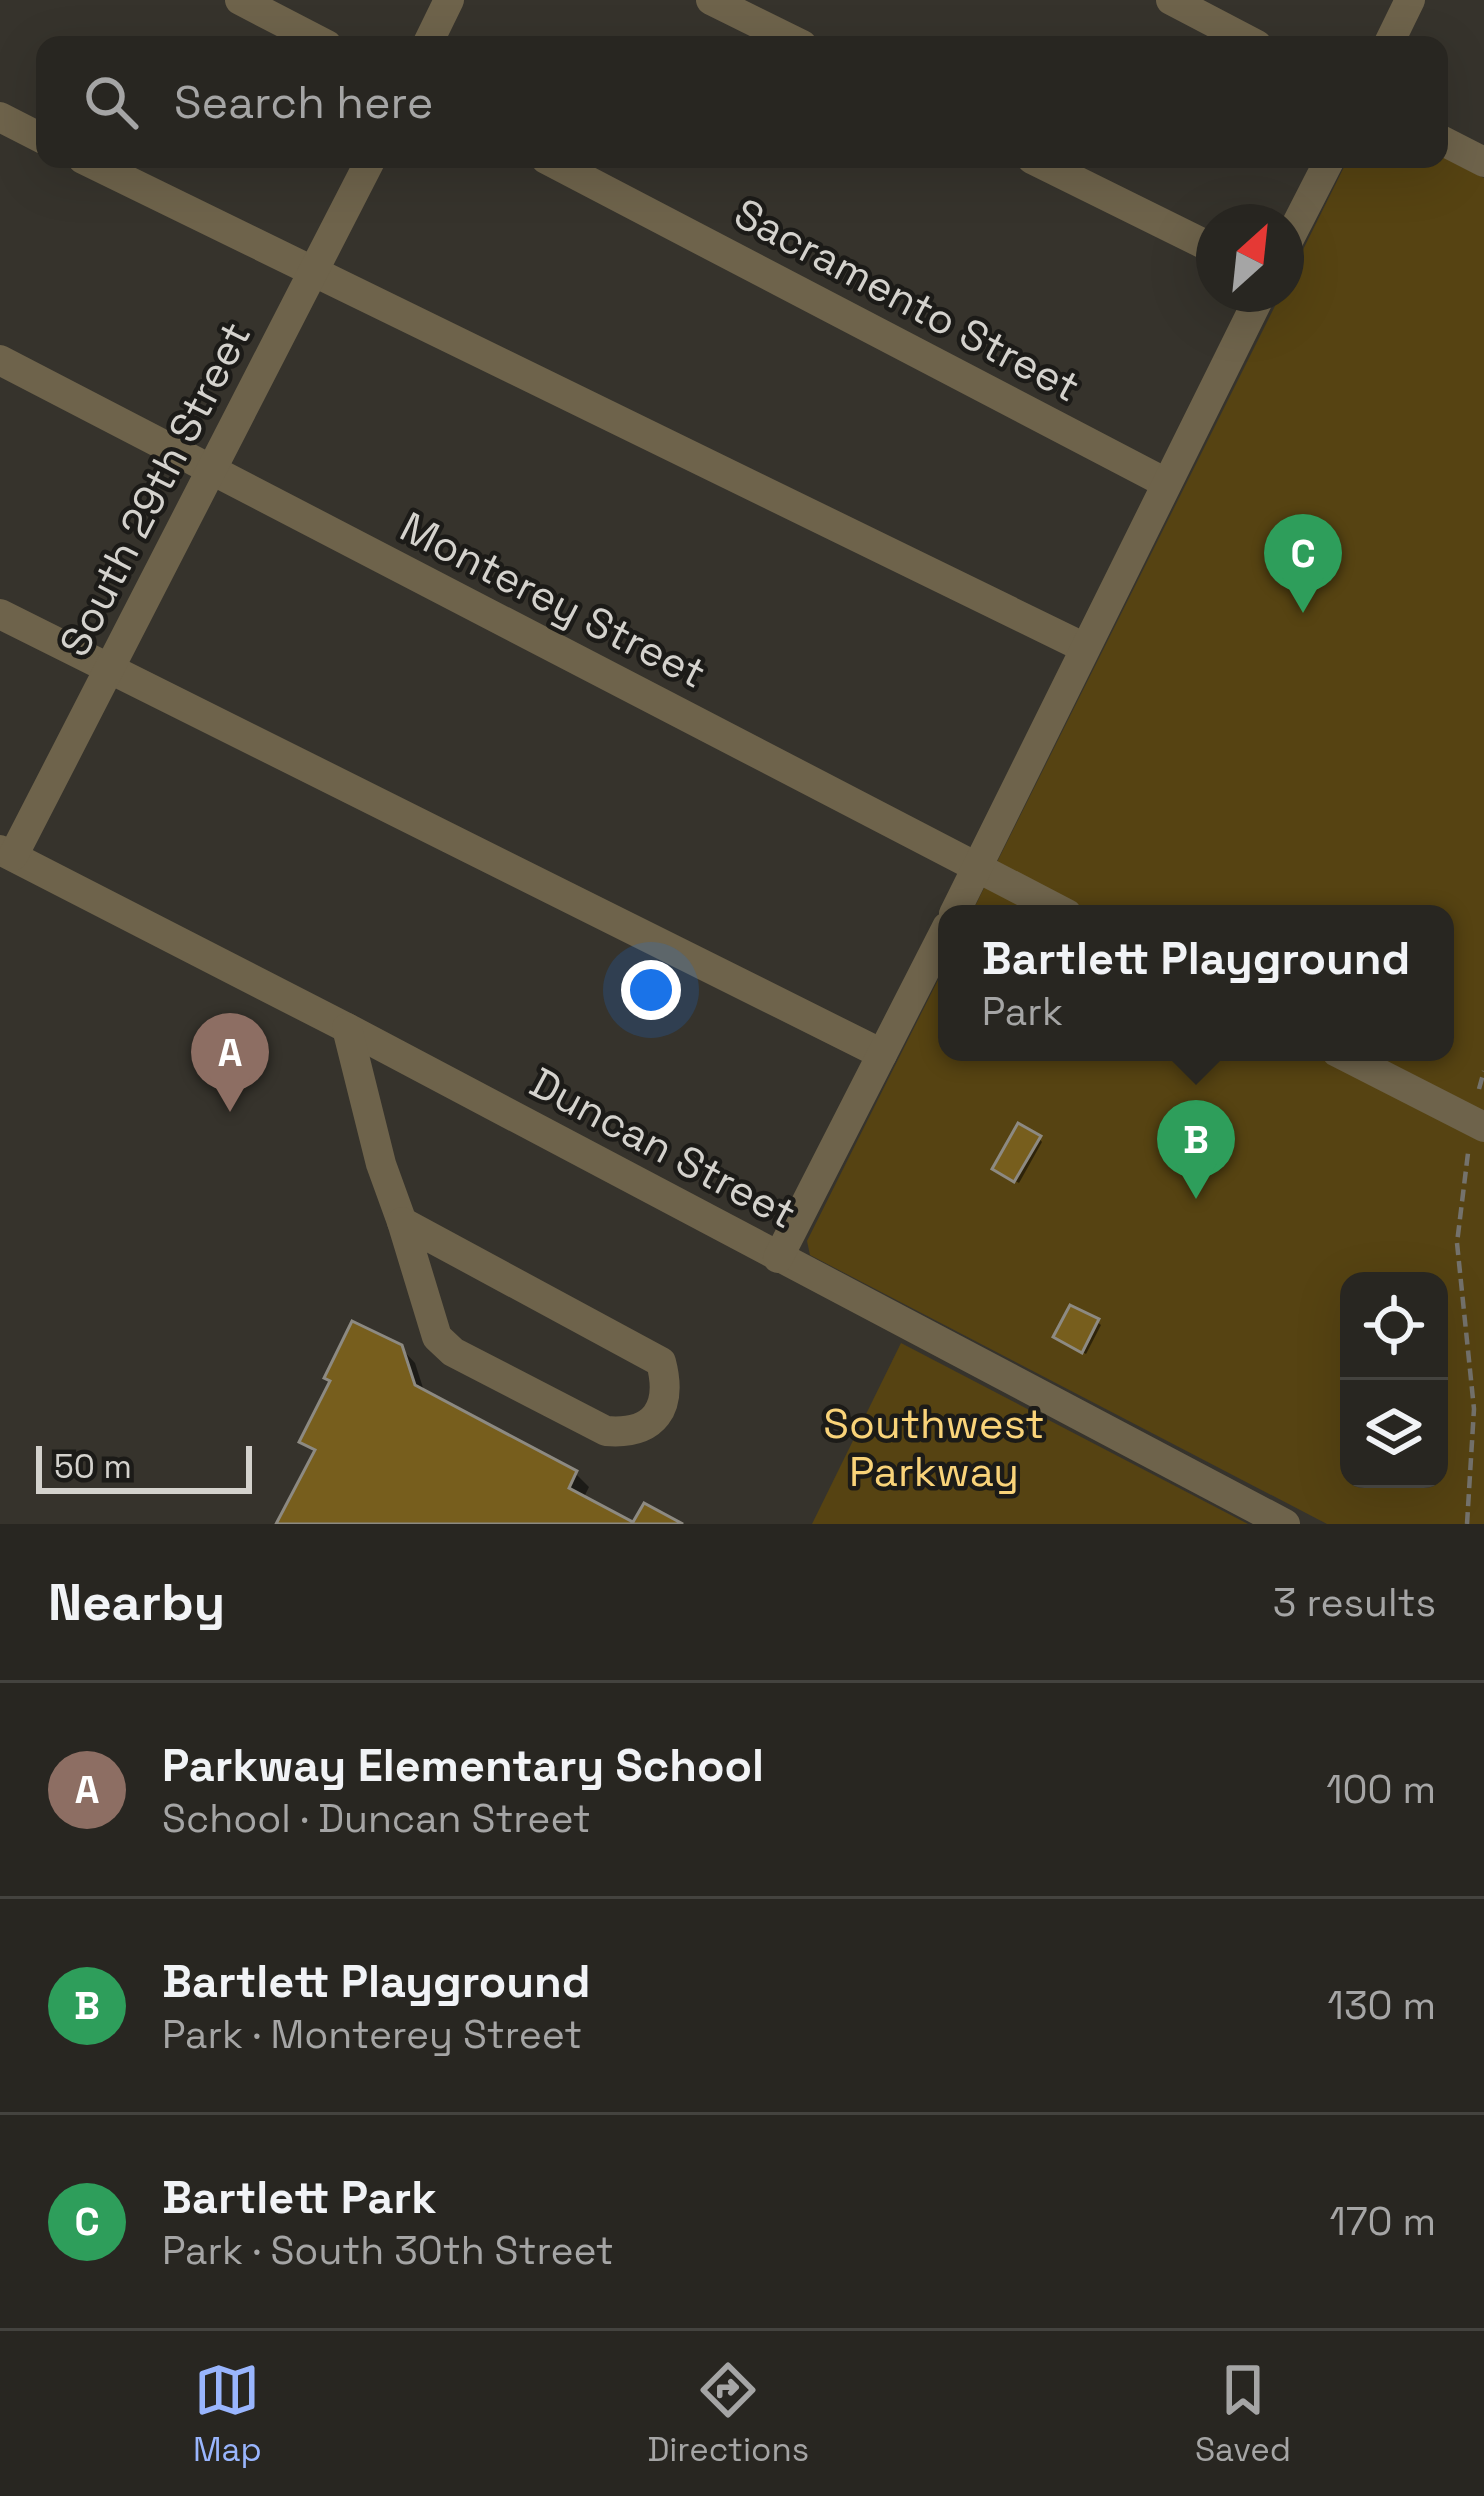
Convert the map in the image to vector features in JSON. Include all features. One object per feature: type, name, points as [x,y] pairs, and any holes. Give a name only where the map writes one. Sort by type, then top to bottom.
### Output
[{"type":"street","points":[[240,0],[310,36]]},
{"type":"street","points":[[431,36],[449,0]]},
{"type":"street","points":[[711,0],[784,36]]},
{"type":"street","points":[[1171,0],[1240,36]]},
{"type":"street","points":[[1392,36],[1410,0]]},
{"type":"street","points":[[0,118],[36,136]]},
{"type":"street","points":[[1448,144],[1484,162]]},
{"type":"street","points":[[101,168],[1085,648]]},
{"type":"street","name":"South 29th Street","points":[[6,853],[110,668],[367,168]]},
{"type":"street","name":"Sacramento Street","points":[[563,168],[1166,483]]},
{"type":"street","points":[[1050,168],[1196,240]]},
{"type":"street","points":[[1304,210],[1325,168]]},
{"type":"street","points":[[958,905],[1252,312]]},
{"type":"street","name":"Monterey Street","points":[[0,360],[1049,905]]},
{"type":"street","points":[[0,614],[882,1054]]},
{"type":"street","name":"Duncan Street","points":[[6,853],[1285,1524]]},
{"type":"street","points":[[778,1258],[938,945]]},
{"type":"street","points":[[347,1028],[381,1164],[437,1337],[453,1352],[606,1431],[627,1432],[652,1422],[666,1397],[661,1362],[402,1222]]},
{"type":"street","points":[[1355,1061],[1478,1124]]},
{"type":"path","points":[[1466,1524],[1474,1409],[1457,1244],[1484,1071]]},
{"type":"green space","points":[[1448,160],[1484,178],[1484,1524],[1327,1524],[810,1255],[807,1241],[938,980],[938,1061],[1454,1061],[1454,905],[976,905],[1272,312],[1304,312],[1304,248],[1344,168],[1448,168]]},
{"type":"green space","name":"Southwest Parkway","points":[[901,1343],[1248,1524],[812,1524]]},
{"type":"building","points":[[1018,1123],[1041,1136],[1014,1182],[992,1169]]},
{"type":"building","points":[[1070,1305],[1099,1319],[1082,1353],[1053,1337]]},
{"type":"building","points":[[352,1321],[402,1345],[415,1385],[577,1471],[569,1488],[633,1522],[644,1503],[683,1524],[276,1524],[315,1450],[299,1442],[330,1381],[324,1378]]},
{"type":"place","name":"Bartlett Park","points":[[1303,613]]},
{"type":"place","name":"Parkway Elementary School","points":[[230,1112]]},
{"type":"place","name":"Bartlett Playground","points":[[1196,1199]]}]
